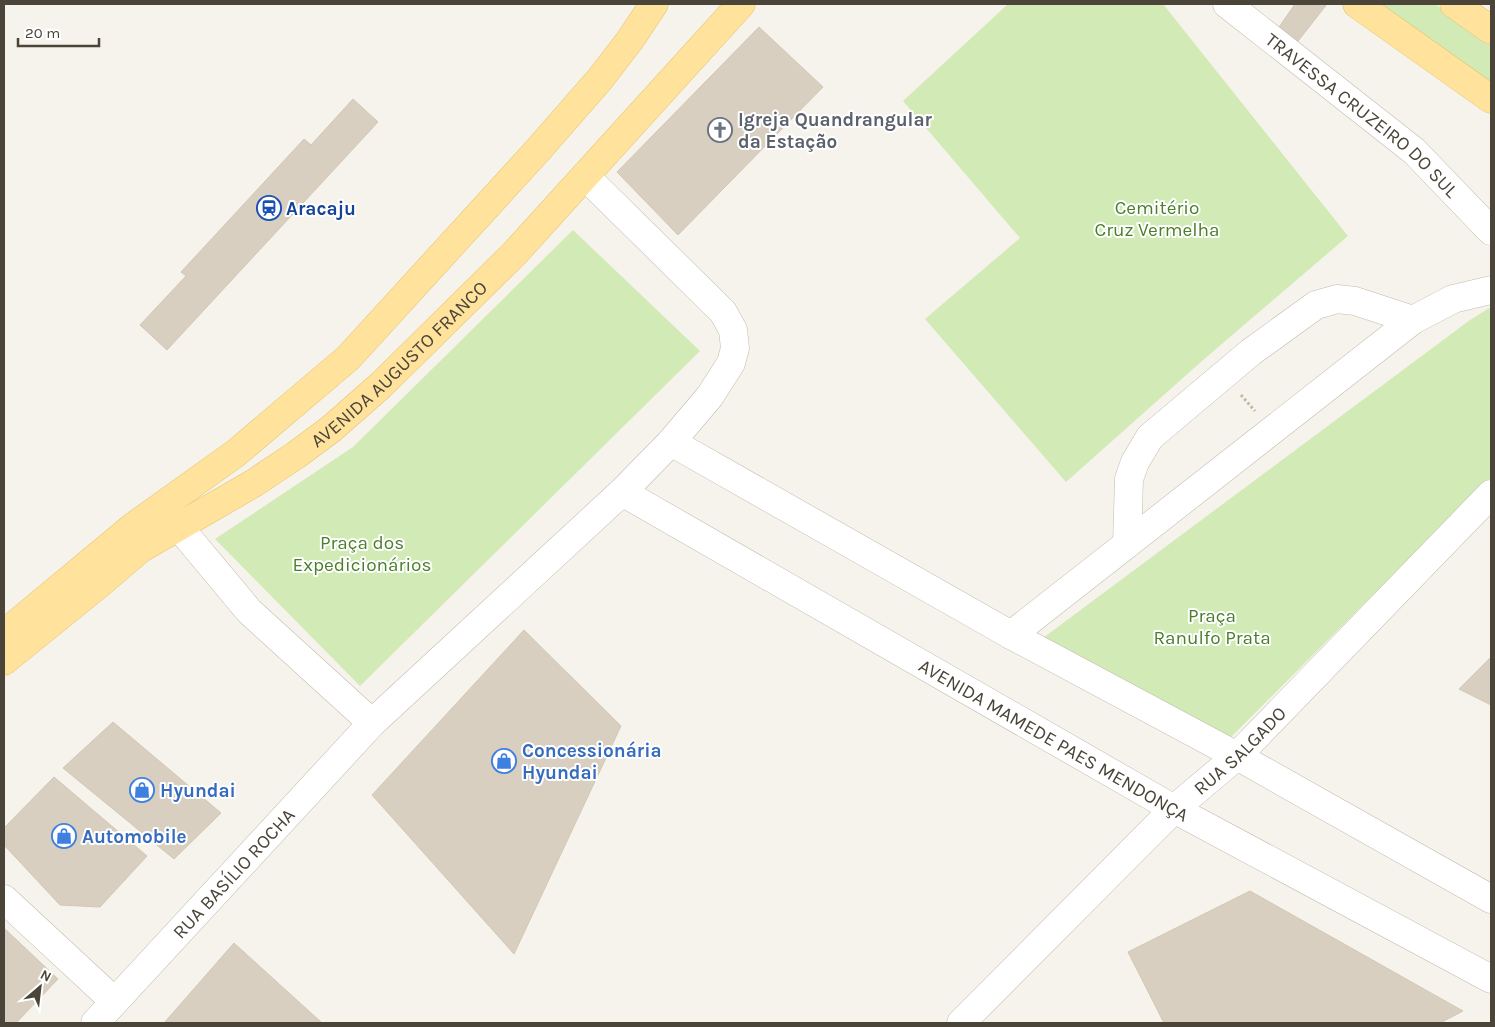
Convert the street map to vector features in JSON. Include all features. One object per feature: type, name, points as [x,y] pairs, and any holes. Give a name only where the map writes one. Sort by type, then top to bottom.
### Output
[{"type":"main road","name":"AVENIDA AUGUSTO FRANCO","points":[[4,634],[134,526],[236,453],[348,358],[538,150],[600,79],[630,40],[654,4]]},
{"type":"main road","name":"AVENIDA AUGUSTO FRANCO","points":[[4,661],[140,549],[254,483],[296,455],[331,429],[381,385],[514,254],[740,4]]},
{"type":"main road","points":[[1357,4],[1491,99]]},
{"type":"main road","points":[[1454,4],[1491,30]]},
{"type":"street","name":"TRAVESSA CRUZEIRO DO SUL","points":[[1227,4],[1414,151],[1491,231]]},
{"type":"street","points":[[179,527],[249,611],[372,723],[622,492],[671,442],[710,396],[732,363],[736,348],[733,330],[723,312],[585,176]]},
{"type":"street","points":[[1010,635],[1413,320],[1453,298],[1491,290]]},
{"type":"street","points":[[1127,544],[1129,479],[1135,462],[1150,437],[1225,376],[1251,352],[1316,305],[1336,299],[1355,301],[1413,320]]},
{"type":"street","points":[[671,442],[1010,635],[1237,756],[1491,899]]},
{"type":"street","name":"AVENIDA MAMEDE PAES MENDONÇA","points":[[622,492],[1174,809],[1491,979]]},
{"type":"street","name":"RUA SALGADO","points":[[960,1023],[1174,809],[1237,756],[1491,494]]},
{"type":"street","name":"RUA BASÍLIO ROCHA","points":[[95,1023],[372,723]]},
{"type":"street","points":[[4,899],[114,1001]]},
{"type":"path","points":[[1225,376],[1271,431]]},
{"type":"green space","name":"Cemitério Cruz Vermelha","points":[[1008,4],[1163,4],[1348,236],[1202,361],[1066,482],[925,319],[1020,238],[903,101]]},
{"type":"green space","points":[[1376,4],[1435,4],[1491,45],[1491,88]]},
{"type":"green space","name":"Praça dos Expedicionários","points":[[573,230],[700,351],[360,686],[215,539],[353,447]]},
{"type":"green space","name":"Praça Ranulfo Prata","points":[[1491,307],[1491,477],[1228,740],[1043,638],[1470,320]]},
{"type":"building","points":[[1295,4],[1327,4],[1295,45],[1277,30]]},
{"type":"building","name":"Igreja Quandrangular da Estação","points":[[759,27],[823,87],[678,235],[617,172]]},
{"type":"building","name":"Aracaju","points":[[353,99],[378,122],[167,350],[140,325],[186,276],[181,272],[304,139],[311,145]]},
{"type":"building","name":"Concessionária Hyundai","points":[[524,630],[621,726],[514,954],[372,795]]},
{"type":"building","points":[[1491,657],[1491,705],[1459,689]]},
{"type":"building","name":"Hyundai","points":[[113,722],[221,813],[174,859],[63,768]]},
{"type":"building","name":"Automobile","points":[[54,777],[147,856],[100,907],[60,905],[4,845],[4,828]]},
{"type":"building","points":[[1250,891],[1463,1011],[1440,1023],[1164,1023],[1128,952]]},
{"type":"building","points":[[4,928],[58,979],[16,1023],[4,1023]]},
{"type":"building","points":[[234,943],[321,1022],[164,1023]]},
{"type":"place","name":"Igreja Quandrangular da Estação","points":[[720,130]]},
{"type":"place","name":"Aracaju","points":[[269,208]]},
{"type":"place","name":"Concessionária Hyundai","points":[[504,761]]},
{"type":"place","name":"Hyundai","points":[[142,790]]},
{"type":"place","name":"Automobile","points":[[64,836]]}]
